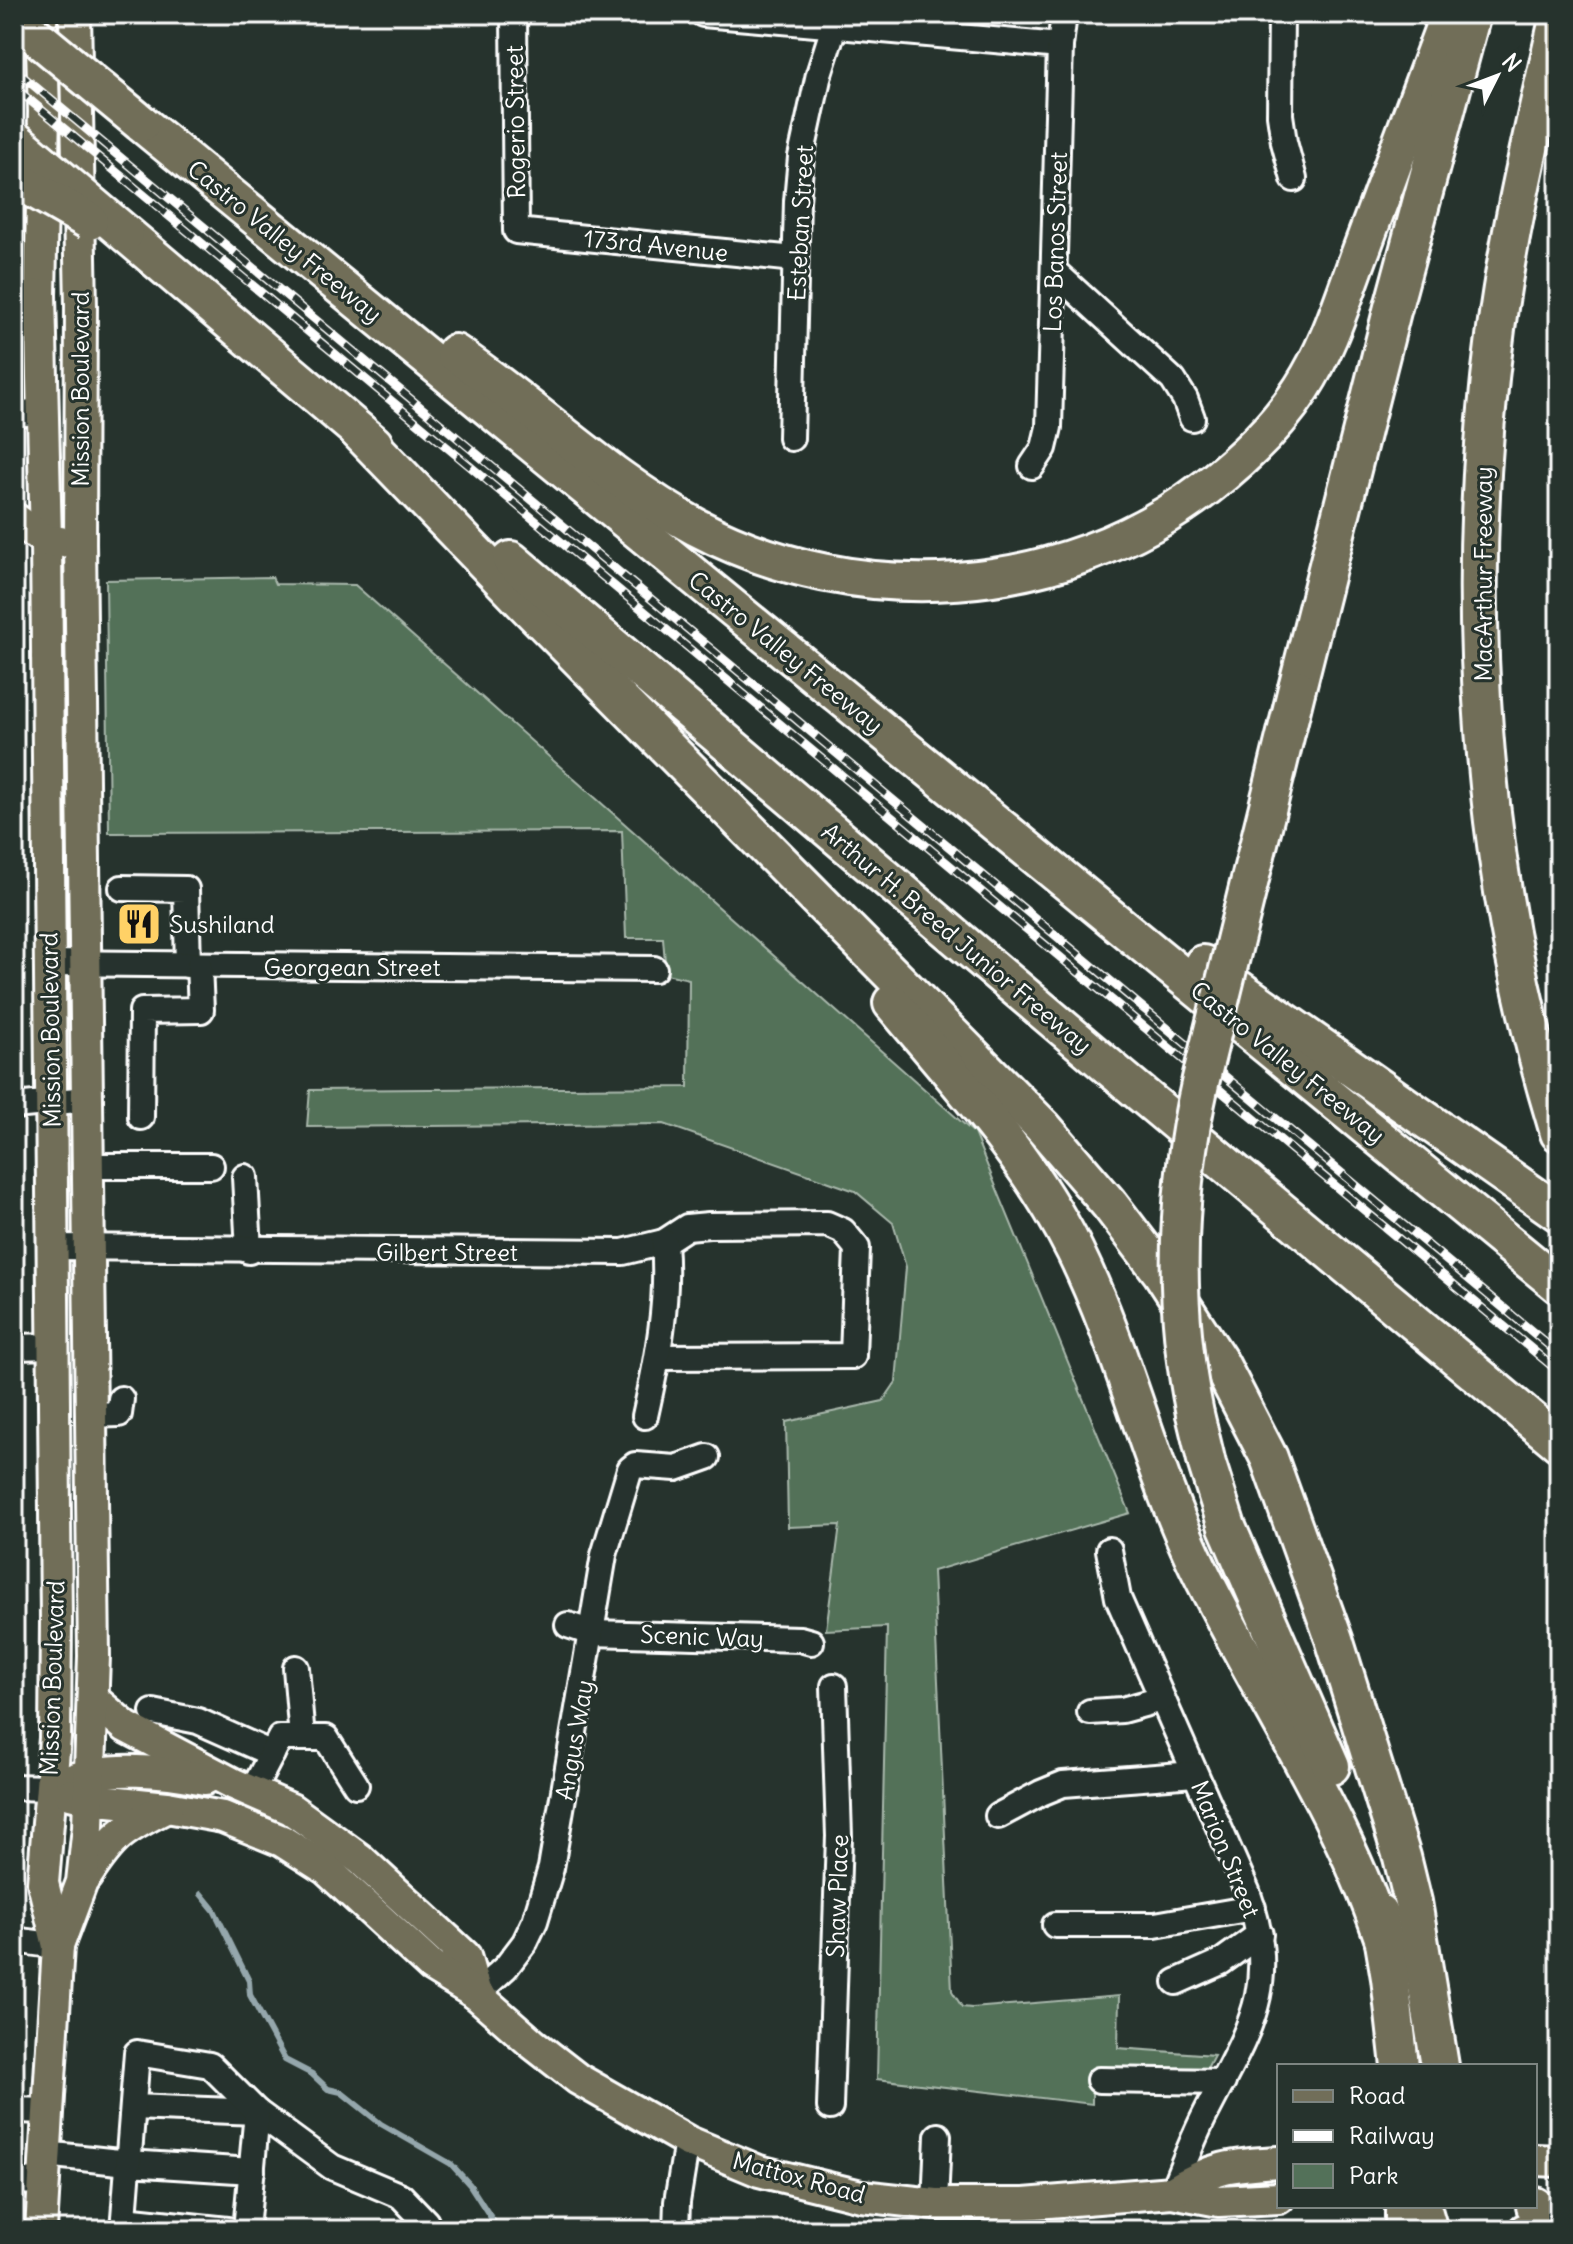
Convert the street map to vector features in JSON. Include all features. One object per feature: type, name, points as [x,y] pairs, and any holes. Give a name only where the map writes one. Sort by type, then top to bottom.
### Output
[{"type":"highway","points":[[29,14],[141,123]]},
{"type":"highway","points":[[292,248],[474,366],[661,505],[716,536],[785,563],[858,579],[942,583],[1005,575],[1089,552],[1165,515],[1233,466],[1278,420],[1303,387],[1324,349],[1449,14]]},
{"type":"highway","points":[[1400,2064],[1396,2018],[1368,1864],[1355,1823],[1219,1506],[1195,1414],[1186,1359],[1180,1283],[1181,1209],[1188,1142],[1198,1090],[1389,324],[1472,14]]},
{"type":"highway","name":"MacArthur Freeway","points":[[1559,15],[1510,243],[1487,413],[1479,585],[1480,671],[1487,762],[1511,933],[1536,1048],[1559,1133]]},
{"type":"highway","name":"Castro Valley Freeway","points":[[14,18],[1559,1285]]},
{"type":"highway","points":[[14,139],[357,430],[512,591],[978,1059],[1082,1172],[1161,1272],[1220,1363],[1250,1418],[1278,1480],[1334,1639],[1407,1878],[1440,2064]]},
{"type":"highway","points":[[14,178],[59,207],[141,246]]},
{"type":"highway","name":"Arthur H. Breed Junior Freeway","points":[[357,430],[1557,1442]]},
{"type":"highway","points":[[695,774],[775,864],[996,1128],[1034,1179],[1055,1214],[1101,1310],[1189,1546],[1331,1814],[1382,1935]]},
{"type":"highway","points":[[958,794],[1559,1213]]},
{"type":"highway","points":[[1253,1587],[1284,1624],[1337,1738],[1378,1838],[1421,1963]]},
{"type":"main road","name":"Mission Boulevard","points":[[41,14],[44,112],[40,295],[28,412],[46,541],[56,1672],[55,1738],[43,1883],[58,1946]]},
{"type":"main road","name":"Mission Boulevard","points":[[41,2230],[34,2172],[47,2111],[58,1946],[82,1882],[93,1699],[80,543],[81,306],[75,14]]},
{"type":"main road","points":[[14,326],[40,295]]},
{"type":"main road","points":[[14,518],[46,541],[80,543]]},
{"type":"main road","name":"Mattox Road","points":[[93,1699],[126,1727],[243,1788],[291,1809],[360,1859],[465,1956],[476,1994]]},
{"type":"main road","name":"Mattox Road","points":[[49,1788],[90,1786],[173,1772],[243,1788]]},
{"type":"main road","name":"Mattox Road","points":[[90,1786],[167,1807],[223,1817],[282,1841],[326,1869],[432,1967],[476,1994],[578,2079],[687,2141],[759,2171],[861,2196],[935,2204],[1024,2204],[1172,2192]]},
{"type":"main road","points":[[82,1882],[106,1845],[118,1834],[167,1807]]},
{"type":"main road","points":[[1537,2160],[1559,2161]]},
{"type":"main road","points":[[1172,2192],[1198,2175],[1214,2169],[1277,2162]]},
{"type":"main road","points":[[1172,2192],[1219,2201],[1277,2198]]},
{"type":"main road","points":[[1401,2208],[1401,2230]]},
{"type":"main road","points":[[1426,2208],[1432,2230]]},
{"type":"street","name":"Rogerio Street","points":[[514,14],[516,231]]},
{"type":"street","points":[[703,14],[836,21],[1060,46]]},
{"type":"street","name":"Los Banos Street","points":[[1032,466],[1044,448],[1049,427],[1060,46],[1064,14]]},
{"type":"street","points":[[1281,14],[1280,115],[1294,179]]},
{"type":"street","name":"Esteban Street","points":[[791,438],[801,157],[815,87],[836,21]]},
{"type":"street","name":"173rd Avenue","points":[[516,231],[795,259]]},
{"type":"street","points":[[1054,271],[1173,380],[1192,418]]},
{"type":"street","points":[[122,888],[186,889],[201,1010],[142,1011],[141,1117]]},
{"type":"street","name":"Georgean Street","points":[[49,963],[654,969]]},
{"type":"street","points":[[14,1106],[87,1099]]},
{"type":"street","points":[[88,1166],[211,1166]]},
{"type":"street","points":[[245,1177],[249,1251]]},
{"type":"street","name":"Gilbert Street","points":[[52,1247],[623,1252],[664,1242],[687,1227],[827,1224],[843,1231],[857,1248],[853,1356],[658,1357]]},
{"type":"street","points":[[645,1416],[664,1322],[667,1269],[664,1242]]},
{"type":"street","points":[[14,1347],[53,1346]]},
{"type":"street","points":[[90,1415],[119,1414],[121,1399]]},
{"type":"street","name":"Angus Way","points":[[476,1994],[506,1967],[525,1942],[535,1921],[554,1856],[604,1555],[632,1466],[676,1468],[707,1457]]},
{"type":"street","name":"Marion Street","points":[[1109,1550],[1118,1598],[1253,1908],[1260,1934],[1262,1976],[1257,2005],[1246,2037],[1193,2141],[1172,2192]]},
{"type":"street","name":"Scenic Way","points":[[568,1625],[592,1633],[800,1639],[811,1642]]},
{"type":"street","points":[[296,1668],[302,1738]]},
{"type":"street","name":"Shaw Place","points":[[830,2107],[839,1836],[834,1686]]},
{"type":"street","points":[[1090,1712],[1122,1710],[1162,1699]]},
{"type":"street","points":[[153,1712],[198,1721],[272,1754]]},
{"type":"street","points":[[243,1788],[272,1754],[280,1738],[326,1738],[356,1785]]},
{"type":"street","points":[[998,1816],[1063,1784],[1195,1774]]},
{"type":"street","points":[[14,1787],[49,1788]]},
{"type":"street","points":[[1055,1925],[1155,1925],[1253,1908]]},
{"type":"street","points":[[1176,1982],[1221,1962],[1260,1934]]},
{"type":"street","points":[[14,1940],[58,1946]]},
{"type":"street","points":[[228,2230],[124,2224],[137,2053],[210,2065],[257,2112],[332,2167],[401,2196],[426,2222],[429,2230]]},
{"type":"street","points":[[1099,2080],[1223,2082]]},
{"type":"street","points":[[133,2107],[257,2112]]},
{"type":"street","points":[[14,2110],[47,2111]]},
{"type":"street","points":[[246,2230],[257,2112]]},
{"type":"street","points":[[935,2204],[938,2136]]},
{"type":"street","points":[[676,2230],[677,2202],[687,2141]]},
{"type":"street","points":[[34,2172],[128,2163],[252,2171]]},
{"type":"green space","points":[[272,577],[275,584],[355,585],[974,1133],[1130,1513],[933,1571],[952,1991],[962,2007],[972,2008],[1119,1996],[1118,2048],[1214,2055],[1204,2074],[1092,2073],[1092,2104],[877,2079],[887,1627],[826,1630],[840,1525],[788,1527],[786,1422],[883,1401],[896,1382],[906,1267],[893,1223],[855,1191],[664,1124],[307,1127],[310,1090],[688,1087],[689,979],[666,974],[663,938],[626,938],[622,831],[109,833],[106,580]]},
{"type":"waterway","points":[[201,1894],[214,1910],[249,1981],[250,1995],[285,2060],[312,2074],[328,2089],[341,2092],[381,2124],[451,2164],[470,2185],[499,2230]]},
{"type":"railway","points":[[14,69],[1559,1354]]},
{"type":"railway","points":[[14,87],[1559,1372]]},
{"type":"place","name":"Sushiland","points":[[139,924]]}]
